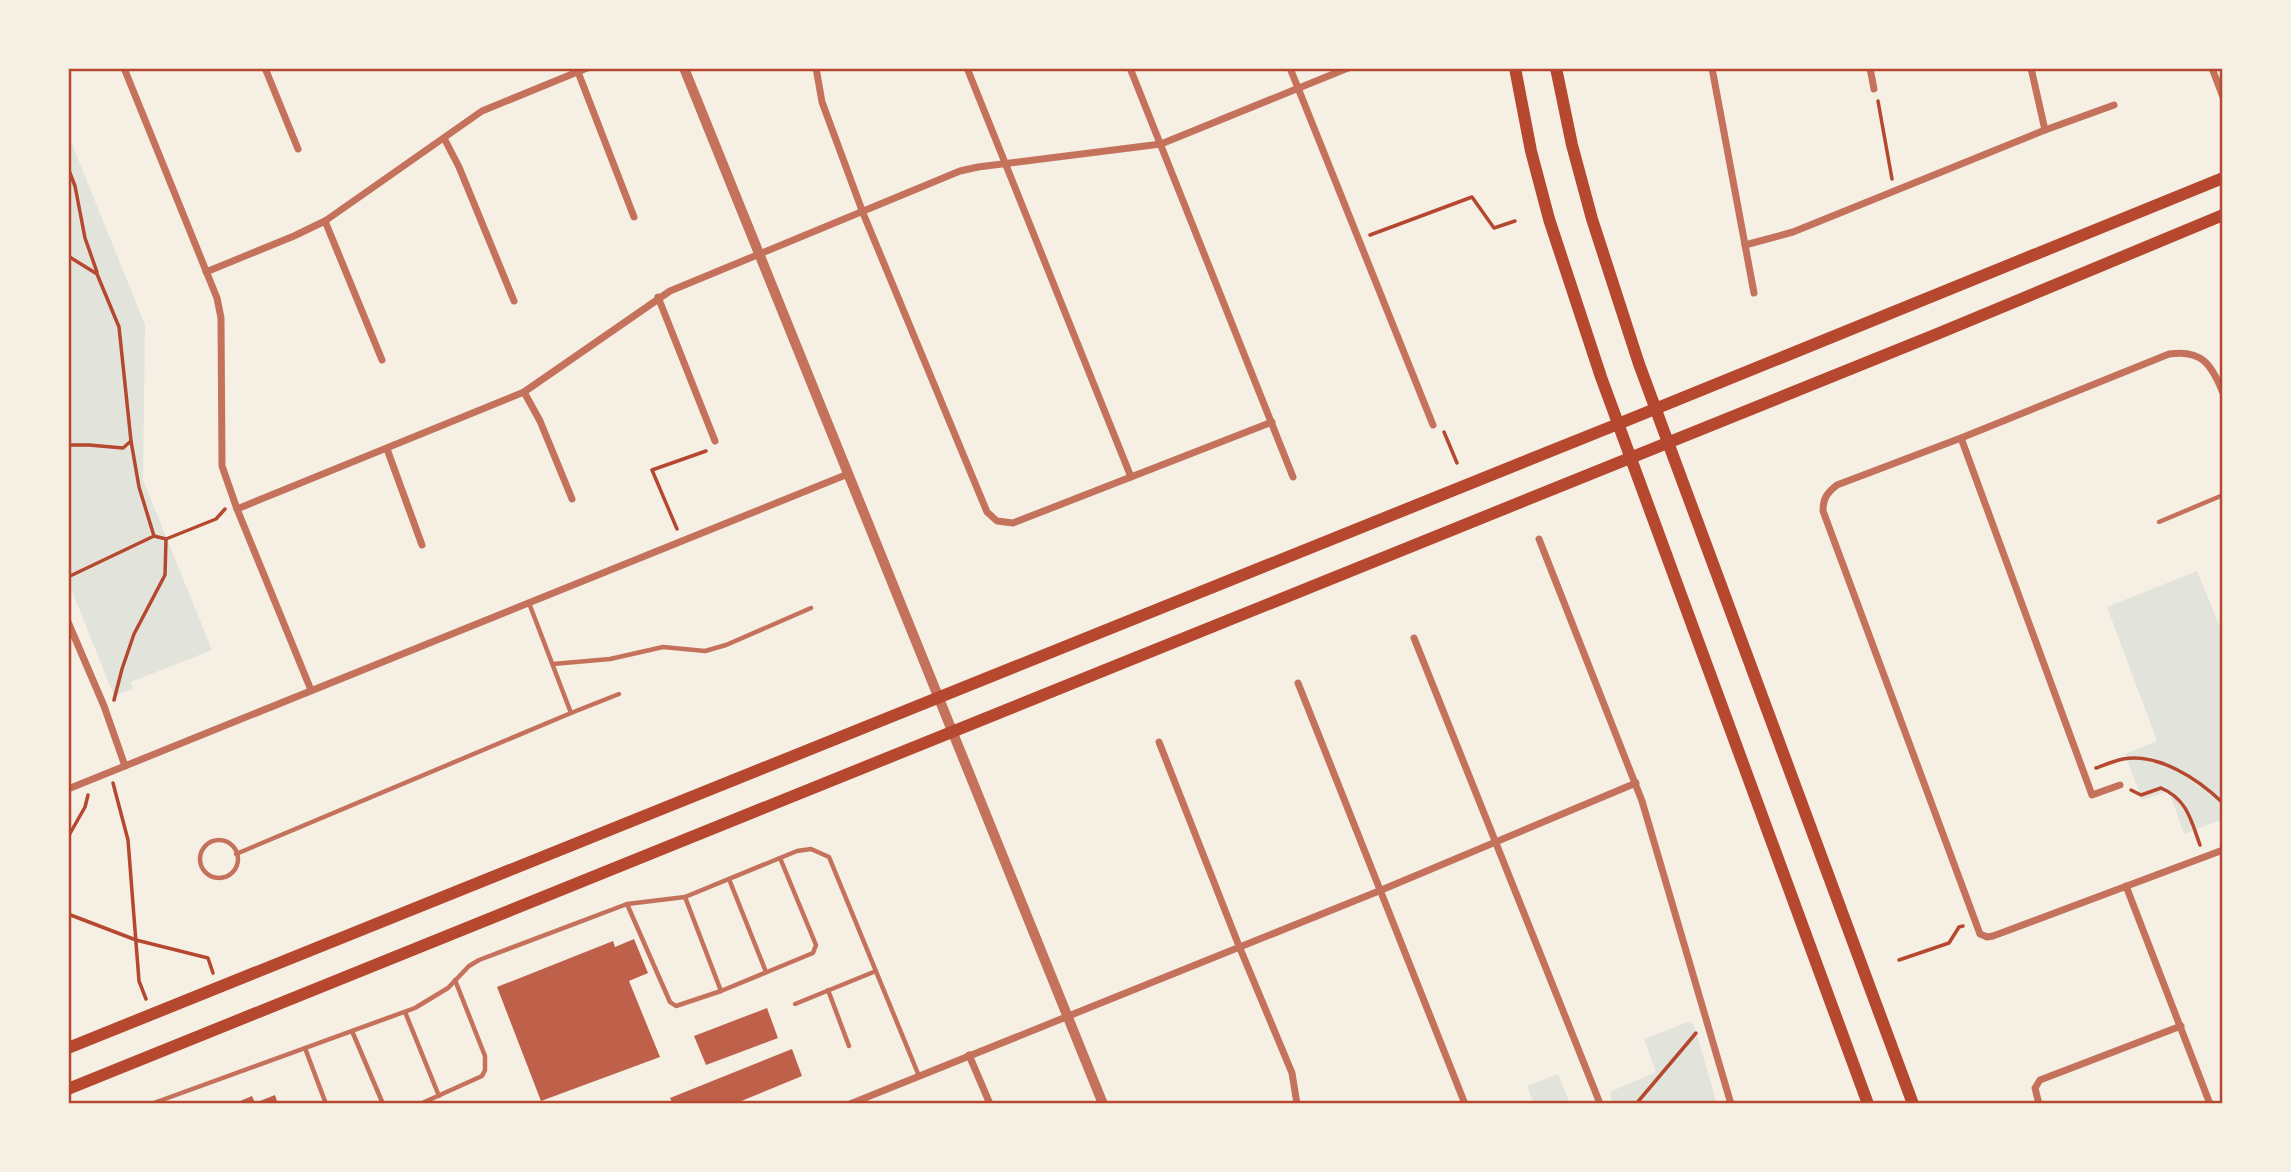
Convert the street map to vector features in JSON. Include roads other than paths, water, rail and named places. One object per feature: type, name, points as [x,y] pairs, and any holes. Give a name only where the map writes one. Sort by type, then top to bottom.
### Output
[{"type":"main road","points":[[1515,68],[1531,151],[1549,219],[1618,424],[1868,1104]]},
{"type":"main road","points":[[1556,68],[1572,145],[1592,219],[1655,409],[1913,1104]]},
{"type":"main road","points":[[68,1048],[2223,178]]},
{"type":"main road","points":[[68,1089],[1937,334],[2223,215]]},
{"type":"street","points":[[124,68],[217,298],[221,318],[222,466],[311,690]]},
{"type":"street","points":[[265,68],[298,149]]},
{"type":"street","points":[[206,272],[326,221],[482,111],[587,68]]},
{"type":"street","points":[[684,68],[1102,1104]]},
{"type":"street","points":[[816,68],[822,102],[863,213],[987,512],[997,521],[1013,523],[1272,422]]},
{"type":"street","points":[[967,68],[1131,477]]},
{"type":"street","points":[[1130,68],[1293,477]]},
{"type":"street","points":[[1290,68],[1433,425]]},
{"type":"street","points":[[237,509],[524,392],[658,297],[960,171],[1161,144],[1349,68]]},
{"type":"street","points":[[1712,68],[1755,293]]},
{"type":"street","points":[[1870,68],[1874,89]]},
{"type":"street","points":[[2031,68],[2045,130]]},
{"type":"street","points":[[2212,68],[2223,97]]},
{"type":"street","points":[[578,72],[634,217]]},
{"type":"street","points":[[1745,245],[1793,232],[2045,130],[2114,105]]},
{"type":"street","points":[[444,138],[459,167],[514,301]]},
{"type":"street","points":[[326,221],[382,360]]},
{"type":"street","points":[[658,297],[715,441]]},
{"type":"street","points":[[2223,393],[2212,369],[2205,361],[2186,353],[2169,354],[1837,485],[1823,500],[1823,511],[1978,931],[1983,936],[1993,936],[2223,850]]},
{"type":"street","points":[[524,392],[540,421],[572,499]]},
{"type":"street","points":[[1961,438],[2092,795],[2120,785]]},
{"type":"street","points":[[387,449],[422,545]]},
{"type":"street","points":[[68,789],[848,474]]},
{"type":"street","points":[[1539,538],[1636,783],[1731,1104]]},
{"type":"street","points":[[68,622],[104,706],[125,766]]},
{"type":"street","points":[[1414,638],[1599,1101]]},
{"type":"street","points":[[1298,683],[1465,1104]]},
{"type":"street","points":[[1159,742],[1292,1073],[1297,1104]]},
{"type":"street","points":[[850,1104],[1379,891],[1636,783]]},
{"type":"street","points":[[2126,886],[2210,1104]]},
{"type":"street","points":[[2039,1104],[2035,1088],[2040,1080],[2181,1026]]},
{"type":"street","points":[[969,1055],[990,1104]]},
{"type":"lane","points":[[2159,522],[2223,495]]},
{"type":"lane","points":[[528,603],[571,713]]},
{"type":"lane","points":[[553,664],[610,659],[663,647],[705,651],[726,645],[811,608]]},
{"type":"lane","points":[[236,854],[619,694]]},
{"type":"lane","points":[[211,842],[232,845],[236,854],[237,866],[227,876],[212,877],[202,867],[201,853],[211,842]]},
{"type":"lane","points":[[151,1104],[405,1012],[448,988],[454,979],[479,960],[627,904],[685,897],[797,851],[811,849],[829,857],[919,1076]]},
{"type":"lane","points":[[627,904],[670,1002],[676,1006],[721,991],[813,953],[816,948],[780,858]]},
{"type":"lane","points":[[729,879],[766,972]]},
{"type":"lane","points":[[685,897],[721,991]]},
{"type":"lane","points":[[794,1003],[876,971]]},
{"type":"lane","points":[[420,1104],[482,1076],[485,1069],[485,1056],[454,979]]},
{"type":"lane","points":[[828,990],[849,1046]]},
{"type":"lane","points":[[405,1012],[439,1096]]},
{"type":"lane","points":[[352,1031],[383,1104]]},
{"type":"lane","points":[[305,1048],[326,1104]]}]
